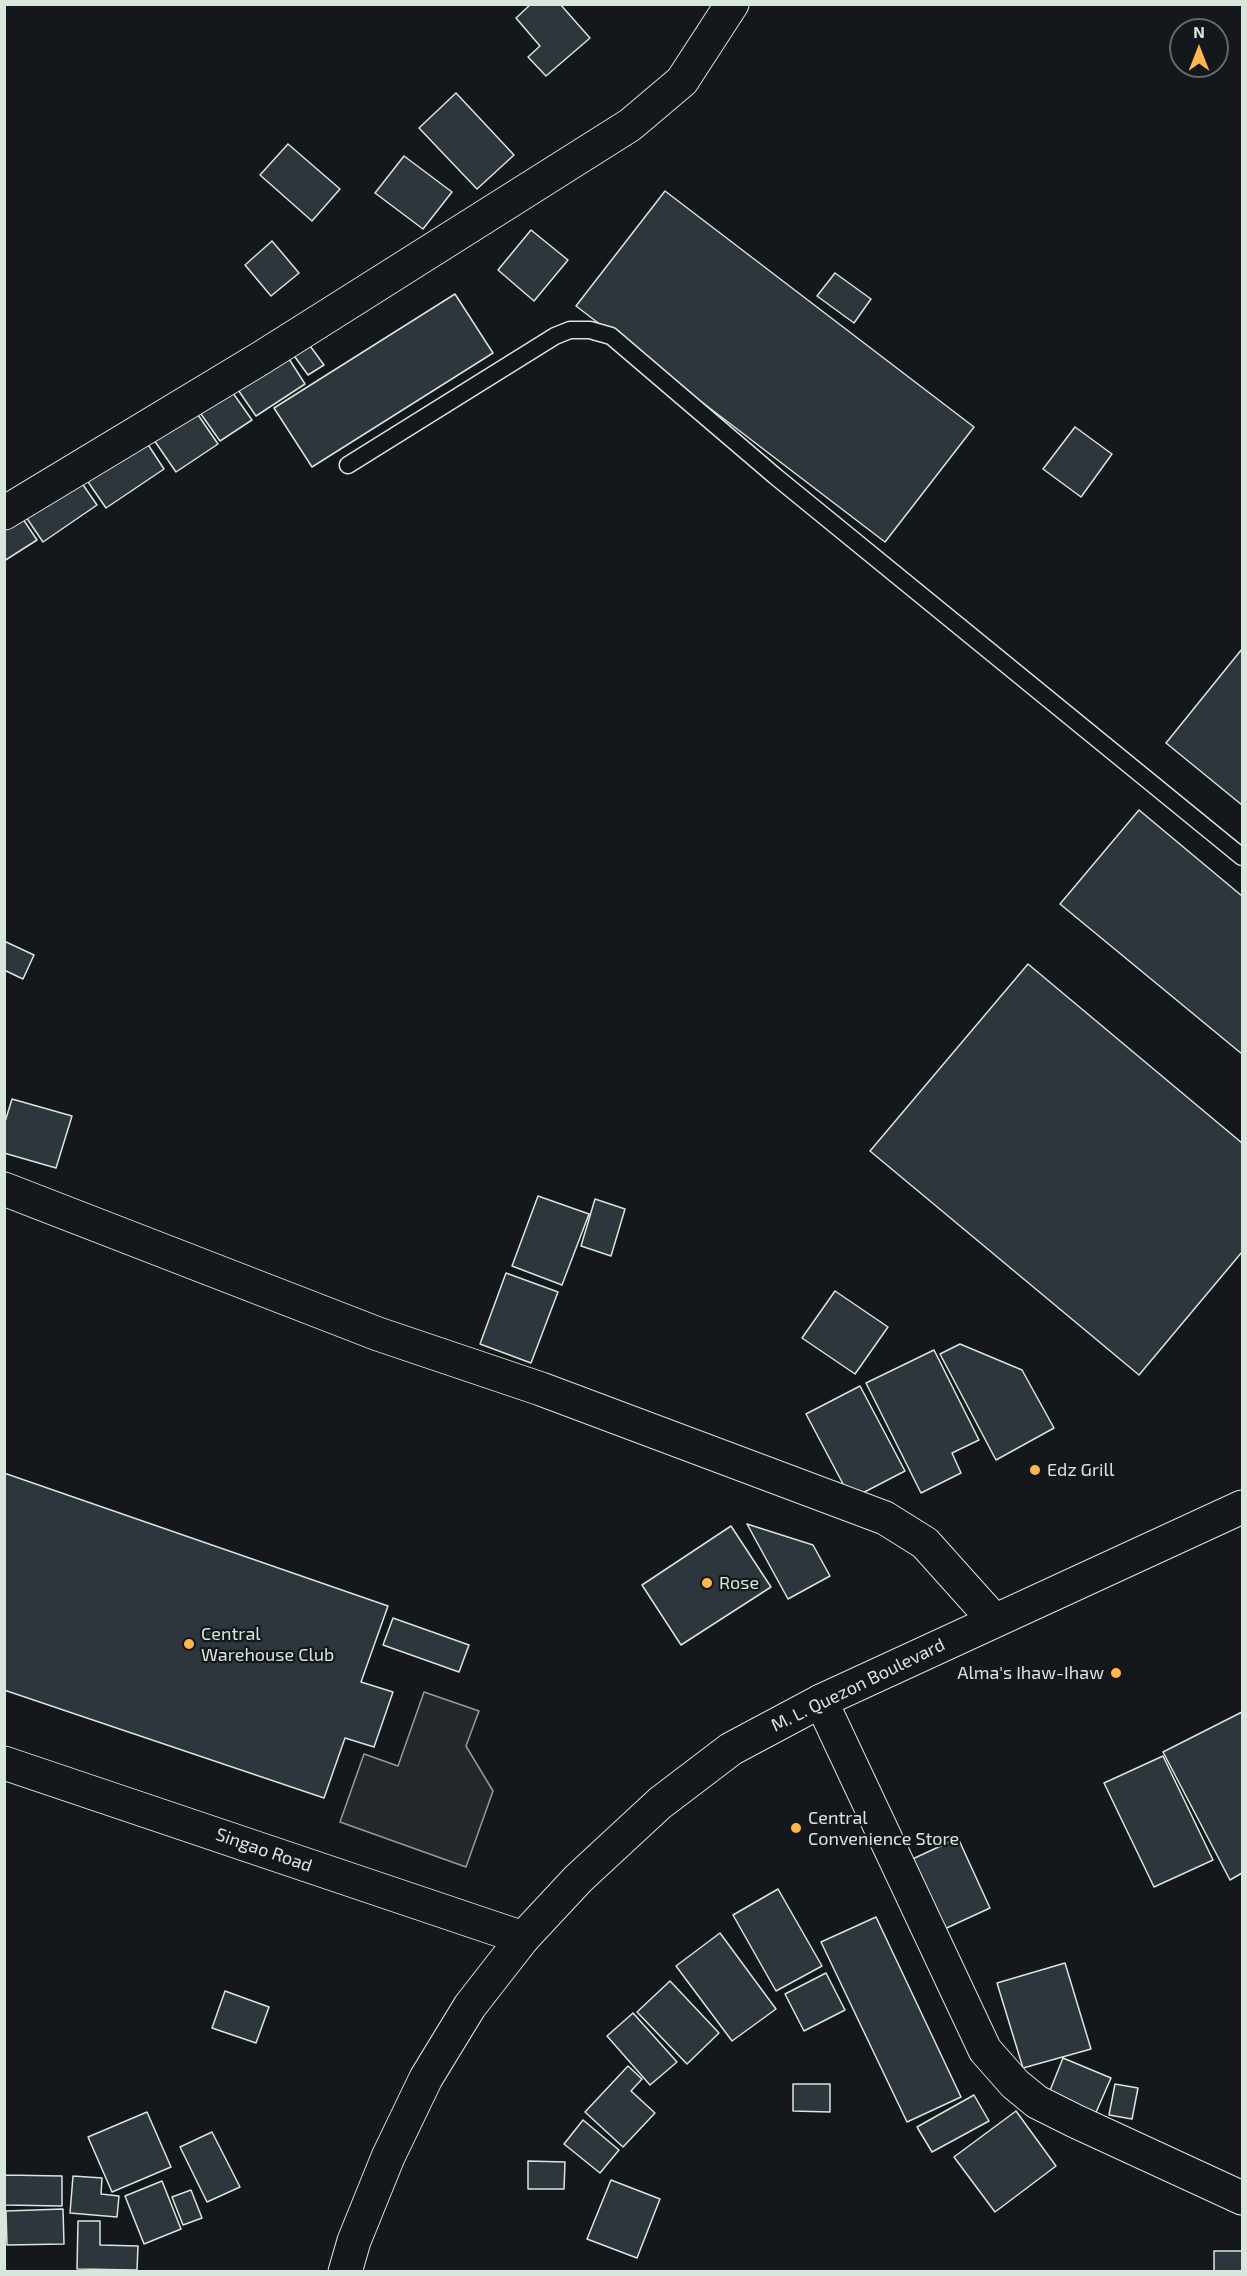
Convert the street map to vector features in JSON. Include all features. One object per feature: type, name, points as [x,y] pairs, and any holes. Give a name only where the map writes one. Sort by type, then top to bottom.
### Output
[{"type":"main road","points":[[4,513],[271,352],[630,124],[682,81],[732,4]]},
{"type":"main road","points":[[4,1189],[378,1334],[541,1389],[885,1518],[925,1543],[994,1620]]},
{"type":"main road","name":"M. L. Quezon Boulevard","points":[[345,2271],[354,2241],[388,2157],[426,2078],[470,2006],[523,1938],[578,1879],[660,1803],[731,1749],[821,1701],[994,1620],[1241,1513]]},
{"type":"main road","points":[[821,1701],[985,2050],[1015,2084],[1037,2102],[1242,2198]]},
{"type":"main road","name":"Singao Road","points":[[4,1763],[523,1938]]},
{"type":"lane","points":[[348,465],[555,336],[570,330],[590,330],[610,336],[775,476],[1242,857]]},
{"type":"shaded area","points":[[424,1692],[479,1711],[466,1746],[493,1791],[466,1867],[340,1822],[364,1754],[398,1766]]},
{"type":"building","points":[[531,4],[560,4],[590,38],[546,76],[528,57],[540,46],[516,18]]},
{"type":"building","points":[[456,93],[514,155],[477,189],[419,128]]},
{"type":"building","points":[[288,144],[340,189],[312,221],[260,175]]},
{"type":"building","points":[[404,156],[452,192],[423,229],[375,193]]},
{"type":"building","points":[[665,191],[974,427],[885,542],[576,306]]},
{"type":"building","points":[[531,230],[568,260],[534,301],[498,270]]},
{"type":"building","points":[[272,241],[299,273],[271,296],[245,265]]},
{"type":"building","points":[[835,273],[871,299],[854,323],[817,296]]},
{"type":"building","points":[[455,294],[493,353],[312,467],[274,408]]},
{"type":"building","points":[[305,339],[324,365],[308,375],[290,350]]},
{"type":"building","points":[[284,351],[305,384],[256,416],[234,384]]},
{"type":"building","points":[[228,386],[252,420],[220,441],[196,407]]},
{"type":"building","points":[[196,412],[218,444],[176,472],[154,440]]},
{"type":"building","points":[[1075,427],[1112,454],[1081,497],[1043,469]]},
{"type":"building","points":[[145,440],[164,469],[106,508],[86,479]]},
{"type":"building","points":[[79,479],[97,505],[43,542],[26,517]]},
{"type":"building","points":[[17,510],[37,540],[4,561],[4,519]]},
{"type":"building","points":[[1242,649],[1242,805],[1166,743]]},
{"type":"building","points":[[1139,810],[1242,896],[1242,1054],[1060,904]]},
{"type":"building","points":[[4,941],[34,955],[23,979],[4,970]]},
{"type":"building","points":[[1028,964],[1242,1143],[1242,1252],[1139,1375],[870,1151]]},
{"type":"building","points":[[12,1099],[72,1116],[56,1168],[4,1153],[4,1125]]},
{"type":"building","points":[[538,1196],[589,1214],[562,1285],[512,1266]]},
{"type":"building","points":[[595,1199],[625,1209],[611,1256],[581,1246]]},
{"type":"building","points":[[506,1273],[558,1292],[531,1363],[480,1344]]},
{"type":"building","points":[[835,1291],[888,1327],[855,1374],[802,1338]]},
{"type":"building","points":[[960,1344],[1022,1370],[1054,1428],[996,1460],[940,1354]]},
{"type":"building","points":[[934,1350],[979,1440],[952,1453],[961,1473],[921,1493],[866,1383]]},
{"type":"building","points":[[860,1386],[905,1471],[851,1499],[806,1414]]},
{"type":"building","name":"Central Warehouse Club","points":[[4,1473],[388,1606],[361,1682],[393,1692],[374,1747],[345,1738],[324,1798],[4,1690]]},
{"type":"building","points":[[747,1524],[813,1545],[830,1576],[788,1599]]},
{"type":"building","points":[[731,1526],[771,1587],[681,1645],[642,1585]]},
{"type":"building","points":[[393,1618],[469,1645],[459,1672],[383,1645]]},
{"type":"building","points":[[1242,1712],[1242,1873],[1230,1880],[1163,1752]]},
{"type":"building","points":[[1163,1756],[1213,1860],[1154,1887],[1104,1783]]},
{"type":"building","points":[[958,1838],[990,1908],[938,1932],[906,1862]]},
{"type":"building","points":[[778,1889],[822,1966],[776,1991],[733,1915]]},
{"type":"building","points":[[876,1917],[961,2097],[907,2122],[821,1942]]},
{"type":"building","points":[[720,1933],[776,2009],[732,2041],[676,1966]]},
{"type":"building","points":[[1065,1963],[1091,2049],[1023,2068],[997,1983]]},
{"type":"building","points":[[826,1973],[845,2010],[804,2031],[785,1994]]},
{"type":"building","points":[[670,1981],[719,2033],[687,2064],[637,2012]]},
{"type":"building","points":[[225,1991],[269,2007],[256,2043],[212,2028]]},
{"type":"building","points":[[633,2013],[677,2062],[650,2085],[607,2036]]},
{"type":"building","points":[[1063,2058],[1111,2078],[1094,2117],[1047,2098]]},
{"type":"building","points":[[628,2066],[642,2079],[631,2091],[655,2113],[623,2147],[585,2112]]},
{"type":"building","points":[[793,2084],[830,2084],[830,2112],[793,2111]]},
{"type":"building","points":[[1115,2084],[1138,2088],[1132,2119],[1109,2115]]},
{"type":"building","points":[[974,2095],[989,2121],[932,2152],[917,2127]]},
{"type":"building","points":[[1016,2111],[1056,2166],[995,2212],[954,2157]]},
{"type":"building","points":[[147,2112],[171,2167],[112,2192],[88,2137]]},
{"type":"building","points":[[583,2120],[619,2150],[600,2173],[564,2144]]},
{"type":"building","points":[[212,2132],[240,2187],[207,2202],[180,2147]]},
{"type":"building","points":[[528,2161],[565,2162],[564,2189],[528,2189]]},
{"type":"building","points":[[5,2175],[62,2176],[62,2206],[4,2205]]},
{"type":"building","points":[[73,2176],[102,2178],[101,2194],[119,2196],[117,2217],[70,2213]]},
{"type":"building","points":[[611,2180],[660,2199],[637,2258],[587,2239]]},
{"type":"building","points":[[162,2181],[181,2229],[144,2244],[125,2196]]},
{"type":"building","points":[[191,2190],[202,2218],[183,2225],[172,2197]]},
{"type":"building","points":[[63,2209],[64,2244],[7,2245],[6,2211]]},
{"type":"building","points":[[78,2221],[100,2221],[100,2245],[138,2246],[137,2270],[77,2269]]},
{"type":"building","points":[[1214,2251],[1242,2251],[1242,2272],[1214,2272]]},
{"type":"place","name":"Edz Grill","points":[[1035,1470]]},
{"type":"place","name":"Rose","points":[[707,1583]]},
{"type":"place","name":"Central Warehouse Club","points":[[189,1644]]},
{"type":"place","name":"Alma's Ihaw-Ihaw","points":[[1116,1673]]},
{"type":"place","name":"Central Convenience Store","points":[[796,1828]]}]
